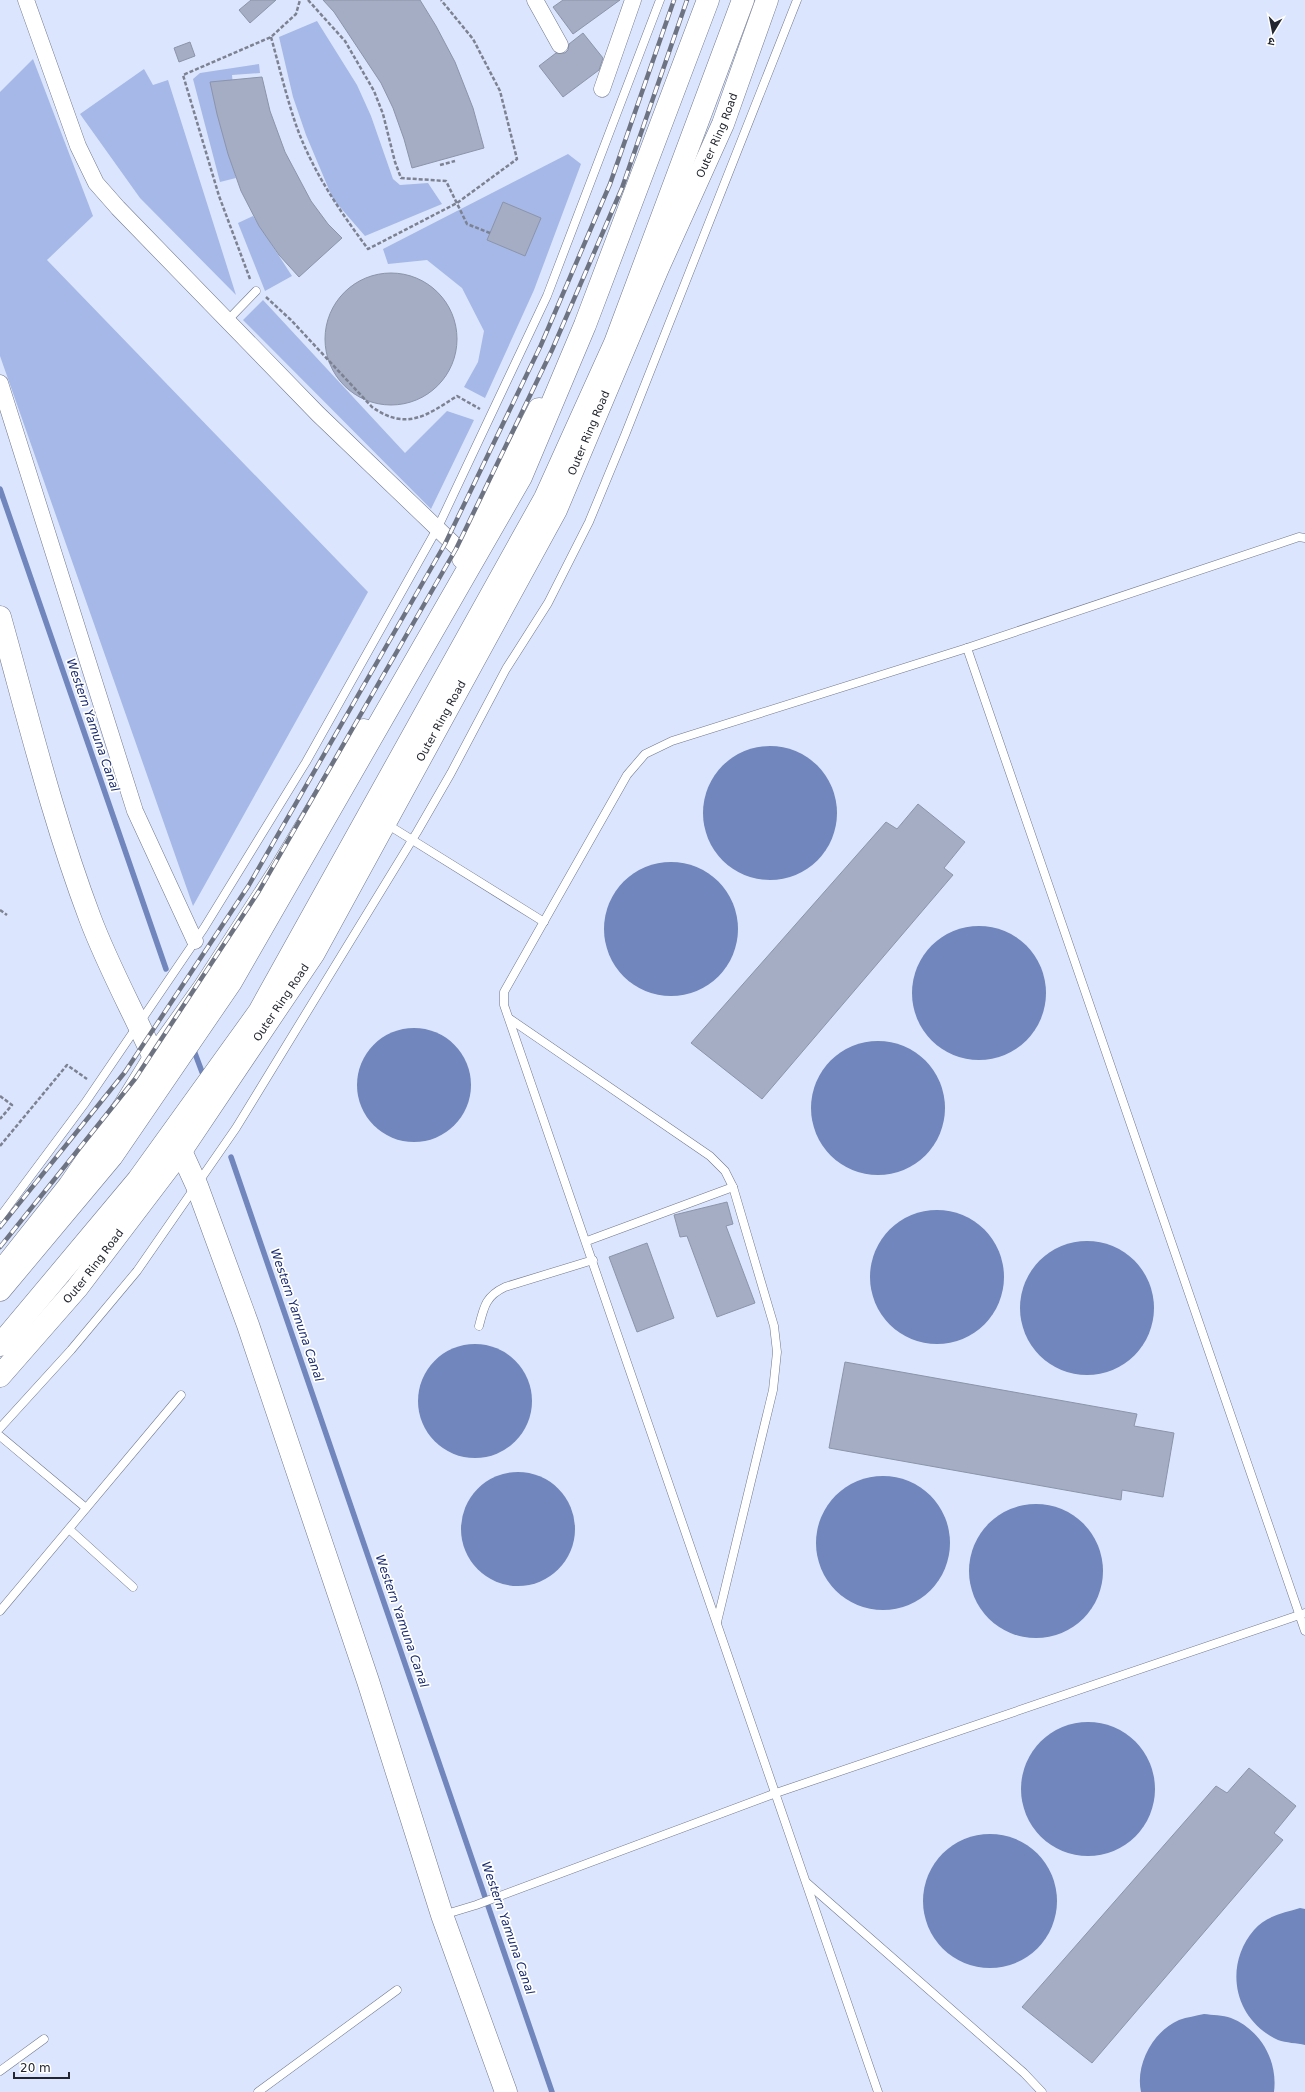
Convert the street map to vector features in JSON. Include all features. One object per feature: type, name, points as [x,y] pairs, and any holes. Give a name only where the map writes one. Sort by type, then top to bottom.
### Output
[{"type":"main road","points":[[0,1273],[69,1186],[125,1105],[154,1058],[204,988],[279,872],[445,594],[531,427],[587,297],[699,0]]},
{"type":"main road","points":[[0,1290],[112,1156],[230,982],[521,477],[585,324],[708,0]]},
{"type":"main road","name":"Outer Ring Road","points":[[0,1344],[138,1180],[259,1012],[545,498],[615,344],[743,0]]},
{"type":"main road","name":"Outer Ring Road","points":[[0,1376],[77,1288],[181,1151],[314,952],[556,510],[658,268],[723,124],[767,0]]},
{"type":"main road","points":[[0,617],[66,851],[90,918],[112,972],[154,1058]]},
{"type":"main road","points":[[181,1151],[197,1186],[248,1324],[312,1510],[442,1915],[506,2092]]},
{"type":"street","points":[[26,0],[78,146],[96,183],[118,208],[318,414],[438,527],[465,555]]},
{"type":"street","points":[[535,0],[560,45]]},
{"type":"street","points":[[602,89],[633,0]]},
{"type":"street","points":[[0,383],[135,812],[195,941]]},
{"type":"lane","points":[[0,1217],[97,1085],[195,941],[306,762],[438,527],[547,296],[660,0]]},
{"type":"lane","points":[[0,1428],[72,1350],[137,1271],[236,1128],[412,840],[451,773],[506,669],[548,604],[589,522],[785,34],[797,0]]},
{"type":"lane","points":[[227,321],[256,291]]},
{"type":"lane","points":[[878,2092],[504,1005],[504,992],[627,776],[645,754],[672,741],[967,648],[1299,537],[1305,538]]},
{"type":"lane","points":[[967,648],[1302,1614],[1305,1631]]},
{"type":"lane","points":[[385,823],[544,922]]},
{"type":"lane","points":[[510,1019],[710,1156],[725,1171],[733,1187],[774,1326],[777,1352],[774,1390],[717,1623]]},
{"type":"lane","points":[[586,1242],[733,1187]]},
{"type":"lane","points":[[479,1326],[489,1298],[496,1291],[505,1286],[593,1260]]},
{"type":"lane","points":[[0,1611],[181,1395]]},
{"type":"lane","points":[[0,1436],[86,1508]]},
{"type":"lane","points":[[69,1529],[133,1587]]},
{"type":"lane","points":[[442,1915],[476,1905],[776,1793],[1302,1614]]},
{"type":"lane","points":[[806,1882],[1024,2073],[1042,2092]]},
{"type":"lane","points":[[258,2092],[397,1990]]},
{"type":"lane","points":[[0,2071],[44,2039]]},
{"type":"path","points":[[300,0],[296,14],[271,37],[183,75],[219,196],[256,291],[270,299],[372,407],[386,417],[408,419],[424,417],[457,396],[490,415]]},
{"type":"path","points":[[308,0],[345,41],[374,91],[383,114],[394,162],[402,178],[446,181],[467,224],[490,233]]},
{"type":"path","points":[[271,37],[296,124],[317,173],[338,208],[368,249],[457,203],[517,159],[500,91],[473,39],[441,0]]},
{"type":"path","points":[[446,158],[448,163]]},
{"type":"path","points":[[440,165],[455,161]]},
{"type":"path","points":[[0,910],[7,915]]},
{"type":"path","points":[[0,1146],[67,1065],[97,1085]]},
{"type":"path","points":[[0,1096],[12,1104],[0,1119]]},
{"type":"shaded area","points":[[317,21],[357,85],[371,116],[393,179],[400,185],[428,183],[442,204],[365,236],[333,199],[306,135],[293,97],[279,37]]},
{"type":"shaded area","points":[[33,59],[93,216],[47,260],[368,592],[193,906],[0,356],[0,92]]},
{"type":"shaded area","points":[[259,64],[260,73],[232,75],[233,85],[212,89],[236,178],[220,182],[193,79],[200,73]]},
{"type":"shaded area","points":[[144,69],[153,85],[168,80],[236,295],[140,198],[80,114]]},
{"type":"shaded area","points":[[568,154],[581,164],[534,290],[485,398],[464,387],[478,362],[484,331],[462,288],[427,260],[388,264],[383,249]]},
{"type":"shaded area","points":[[253,216],[292,276],[265,291],[238,223]]},
{"type":"shaded area","points":[[263,300],[405,453],[447,411],[474,420],[431,509],[243,320]]},
{"type":"shaded area","points":[[777,746],[790,748],[818,765],[835,793],[837,813],[835,833],[818,861],[790,878],[763,880],[750,878],[722,861],[705,833],[703,806],[705,793],[722,765],[750,748]]},
{"type":"shaded area","points":[[678,862],[691,864],[719,881],[736,909],[738,929],[736,949],[719,977],[691,994],[664,996],[651,994],[623,977],[606,949],[604,922],[606,909],[623,881],[651,864]]},
{"type":"shaded area","points":[[972,926],[986,926],[1005,931],[1027,945],[1041,967],[1045,980],[1045,1006],[1041,1019],[1027,1041],[1005,1055],[986,1060],[972,1060],[953,1055],[931,1041],[917,1019],[912,1000],[912,986],[917,967],[931,945],[953,931]]},
{"type":"shaded area","points":[[414,1028],[436,1032],[454,1045],[467,1063],[471,1085],[467,1107],[454,1125],[436,1138],[414,1142],[392,1138],[374,1125],[361,1107],[357,1085],[361,1063],[374,1045],[392,1032]]},
{"type":"shaded area","points":[[885,1041],[898,1043],[926,1060],[943,1088],[945,1108],[943,1128],[926,1156],[898,1173],[871,1175],[858,1173],[830,1156],[813,1128],[811,1101],[813,1088],[830,1060],[858,1043]]},
{"type":"shaded area","points":[[944,1210],[957,1212],[985,1229],[1002,1257],[1004,1277],[1002,1297],[985,1325],[957,1342],[930,1344],[917,1342],[889,1325],[872,1297],[870,1270],[872,1257],[889,1229],[917,1212]]},
{"type":"shaded area","points":[[1080,1241],[1094,1241],[1113,1246],[1135,1260],[1149,1282],[1153,1295],[1153,1321],[1149,1334],[1135,1356],[1113,1370],[1094,1375],[1080,1375],[1061,1370],[1039,1356],[1025,1334],[1020,1315],[1020,1301],[1025,1282],[1039,1260],[1061,1246]]},
{"type":"shaded area","points":[[475,1344],[497,1348],[515,1361],[528,1379],[532,1401],[528,1423],[515,1441],[497,1454],[475,1458],[453,1454],[435,1441],[422,1423],[418,1401],[422,1379],[435,1361],[453,1348]]},
{"type":"shaded area","points":[[518,1472],[540,1476],[558,1489],[571,1507],[575,1529],[571,1551],[558,1569],[540,1582],[518,1586],[496,1582],[478,1569],[465,1551],[461,1529],[465,1507],[478,1489],[496,1476]]},
{"type":"shaded area","points":[[890,1476],[903,1478],[931,1495],[948,1523],[950,1543],[948,1563],[931,1591],[903,1608],[876,1610],[863,1608],[835,1591],[818,1563],[816,1536],[818,1523],[835,1495],[863,1478]]},
{"type":"shaded area","points":[[1043,1504],[1056,1506],[1084,1523],[1101,1551],[1103,1571],[1101,1591],[1084,1619],[1056,1636],[1029,1638],[1016,1636],[988,1619],[971,1591],[969,1564],[971,1551],[988,1523],[1016,1506]]},
{"type":"shaded area","points":[[1095,1722],[1108,1724],[1136,1741],[1153,1769],[1155,1789],[1153,1809],[1136,1837],[1108,1854],[1081,1856],[1068,1854],[1040,1837],[1023,1809],[1021,1782],[1023,1769],[1040,1741],[1068,1724]]},
{"type":"shaded area","points":[[997,1834],[1010,1836],[1038,1853],[1055,1881],[1057,1901],[1055,1921],[1038,1949],[1010,1966],[983,1968],[970,1966],[942,1949],[925,1921],[923,1894],[925,1881],[942,1853],[970,1836]]},
{"type":"shaded area","points":[[1300,1908],[1305,1909],[1305,2045],[1278,2040],[1263,2031],[1251,2019],[1243,2006],[1238,1991],[1236,1975],[1238,1960],[1244,1944],[1258,1925],[1269,1918]]},
{"type":"shaded area","points":[[1204,2014],[1231,2018],[1242,2023],[1251,2030],[1259,2039],[1270,2058],[1275,2080],[1274,2092],[1141,2092],[1141,2071],[1148,2050],[1154,2040],[1161,2032],[1179,2020]]},
{"type":"building","points":[[251,0],[276,0],[250,23],[239,10]]},
{"type":"building","points":[[323,0],[420,0],[455,62],[473,108],[484,148],[412,168],[393,108],[381,83],[334,12]]},
{"type":"building","points":[[563,0],[620,0],[573,34],[553,7]]},
{"type":"building","points":[[583,33],[603,58],[599,70],[563,97],[539,66],[556,53],[565,53],[568,50],[569,44]]},
{"type":"building","points":[[190,42],[195,56],[179,62],[174,48]]},
{"type":"building","points":[[262,77],[270,111],[285,152],[311,201],[328,224],[342,238],[299,277],[279,255],[259,226],[241,191],[228,154],[210,82]]},
{"type":"building","points":[[503,202],[541,218],[525,256],[487,240]]},
{"type":"building","points":[[397,273],[416,278],[428,284],[438,292],[446,302],[452,314],[456,326],[456,352],[452,364],[446,376],[438,386],[428,394],[416,400],[404,404],[385,405],[366,400],[354,394],[344,386],[336,376],[330,364],[326,352],[325,333],[330,314],[336,302],[344,292],[354,284],[366,278],[378,274]]},
{"type":"building","points":[[918,804],[965,842],[944,868],[953,875],[762,1099],[691,1043],[886,822],[897,829]]},
{"type":"building","points":[[727,1202],[733,1224],[726,1226],[755,1303],[717,1317],[687,1236],[680,1237],[674,1215]]},
{"type":"building","points":[[647,1243],[674,1318],[637,1332],[609,1257]]},
{"type":"building","points":[[845,1362],[1137,1414],[1134,1426],[1174,1433],[1163,1497],[1122,1490],[1121,1500],[829,1448]]},
{"type":"building","points":[[1249,1768],[1296,1806],[1274,1833],[1283,1840],[1092,2063],[1022,2007],[1216,1786],[1227,1793]]},
{"type":"waterway","name":"Western Yamuna Canal","points":[[0,489],[166,969]]},
{"type":"waterway","name":"Western Yamuna Canal","points":[[193,1048],[202,1072]]},
{"type":"waterway","name":"Western Yamuna Canal","points":[[231,1157],[552,2092]]},
{"type":"railway","points":[[0,1227],[125,1072],[249,885],[445,544],[541,345],[610,184],[674,0]]},
{"type":"railway","points":[[0,1247],[135,1079],[259,891],[456,549],[552,350],[622,188],[687,0]]}]
